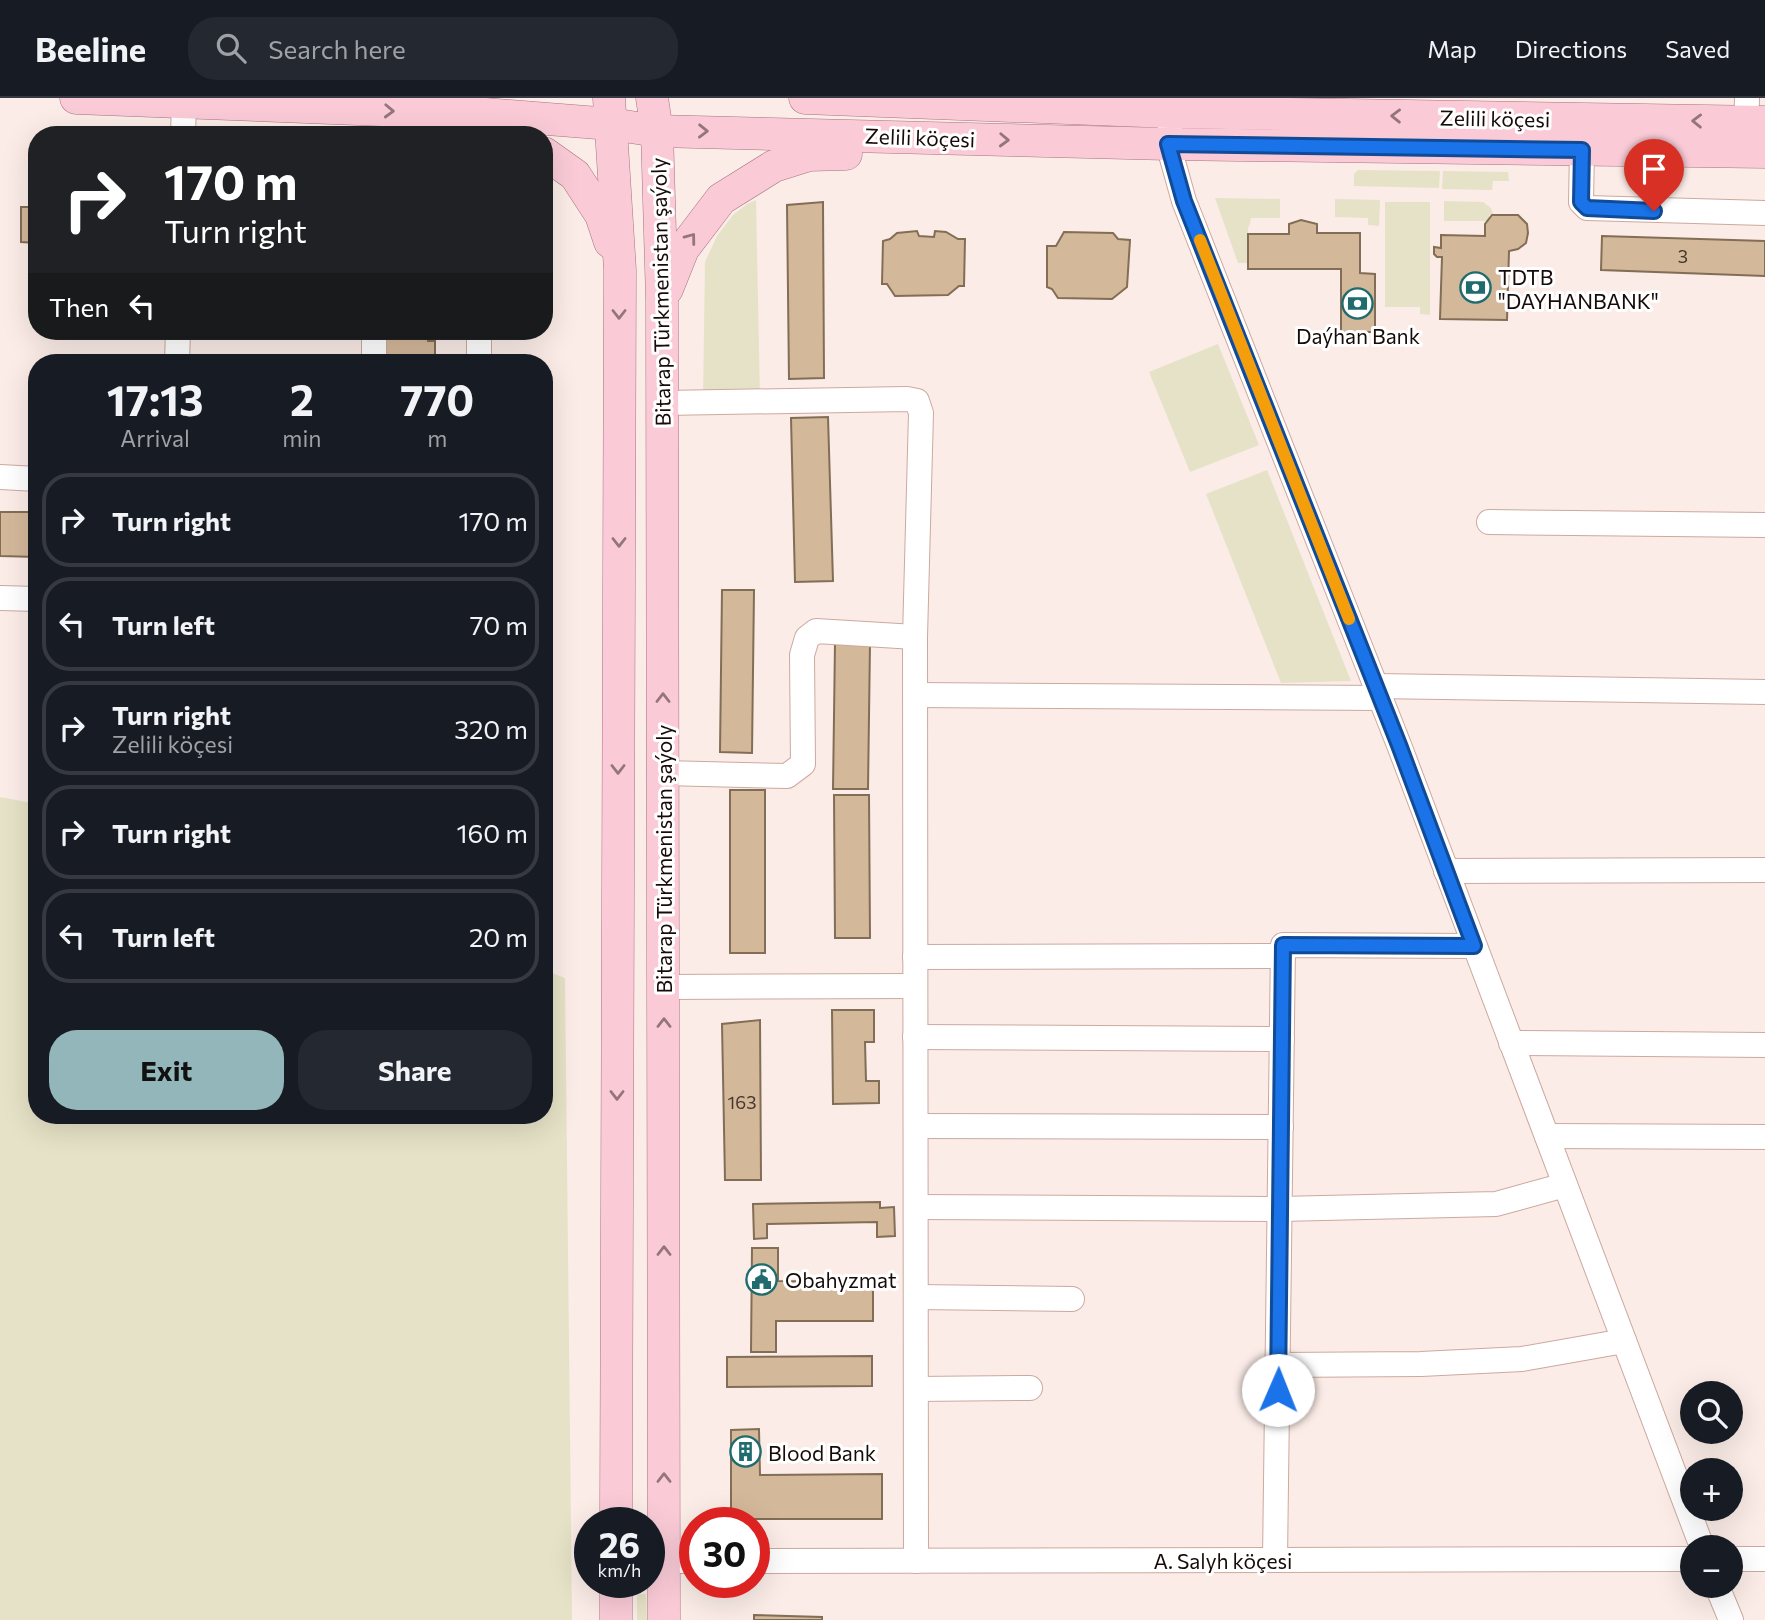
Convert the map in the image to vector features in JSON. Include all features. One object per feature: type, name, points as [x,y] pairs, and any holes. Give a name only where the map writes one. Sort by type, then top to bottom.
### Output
[{"type":"main road","name":"Zelili köçesi","points":[[76,98],[485,114],[610,111],[657,131],[1168,144],[1582,150],[1754,129]]},
{"type":"main road","name":"Bitarap Türkmenistan şaýoly","points":[[652,98],[657,131],[663,403],[669,1561],[664,1620]]},
{"type":"main road","name":"Zelili köçesi","points":[[805,98],[1173,105],[1754,129]]},
{"type":"main road","name":"Bitarap Türkmenistan şaýoly","points":[[610,111],[620,270],[616,1507]]},
{"type":"main road","points":[[485,114],[505,126]]},
{"type":"main road","points":[[662,300],[683,249],[721,199],[774,166],[810,155],[921,152],[934,138]]},
{"type":"main road","points":[[553,159],[575,175],[601,215],[620,270]]},
{"type":"main road","points":[[616,1598],[616,1620]]},
{"type":"street","points":[[183,126],[184,103]]},
{"type":"street","points":[[1173,105],[1168,144],[1184,201],[1378,692],[1697,1535]]},
{"type":"street","points":[[1582,150],[1581,202],[1587,208],[1765,212]]},
{"type":"street","points":[[663,403],[907,399],[916,401],[921,413],[915,637],[916,1561]]},
{"type":"street","points":[[0,477],[28,479]]},
{"type":"street","points":[[1489,522],[1765,525]]},
{"type":"street","points":[[0,598],[28,599]]},
{"type":"street","points":[[663,773],[787,776],[803,764],[802,655],[807,638],[816,631],[915,637]]},
{"type":"street","points":[[915,695],[1765,692]]},
{"type":"street","points":[[1446,871],[1765,870]]},
{"type":"street","points":[[1275,1560],[1283,945],[1474,946]]},
{"type":"street","points":[[915,957],[1283,956]]},
{"type":"street","points":[[664,987],[915,986]]},
{"type":"street","points":[[915,1037],[1282,1040]]},
{"type":"street","points":[[1511,1043],[1765,1045]]},
{"type":"street","points":[[916,1126],[1281,1127]]},
{"type":"street","points":[[1546,1136],[1765,1137]]},
{"type":"street","points":[[916,1207],[1280,1209],[1496,1204],[1565,1185]]},
{"type":"street","points":[[916,1297],[1072,1299]]},
{"type":"street","points":[[1279,1365],[1422,1364],[1522,1359],[1624,1341]]},
{"type":"street","points":[[916,1389],[1030,1388]]},
{"type":"street","name":"A. Salyh köçesi","points":[[770,1561],[1680,1559]]},
{"type":"street","points":[[1743,1559],[1765,1559]]},
{"type":"street","points":[[1722,1598],[1731,1620]]},
{"type":"shaded area","points":[[1358,170],[1440,171],[1439,188],[1354,186],[1354,174]]},
{"type":"shaded area","points":[[1443,171],[1508,172],[1509,181],[1493,181],[1492,190],[1442,189]]},
{"type":"shaded area","points":[[1215,198],[1280,199],[1280,218],[1251,218],[1248,228],[1248,263],[1238,263]]},
{"type":"shaded area","points":[[1335,199],[1380,200],[1379,226],[1368,225],[1368,218],[1335,217]]},
{"type":"shaded area","points":[[756,200],[760,399],[703,398],[705,262],[717,236],[733,215]]},
{"type":"shaded area","points":[[1444,201],[1483,202],[1491,208],[1493,214],[1489,215],[1489,221],[1444,221]]},
{"type":"shaded area","points":[[1385,202],[1430,202],[1430,315],[1420,314],[1420,307],[1385,307]]},
{"type":"shaded area","points":[[1218,344],[1259,445],[1190,472],[1149,372]]},
{"type":"shaded area","points":[[1267,470],[1351,681],[1281,683],[1206,494]]},
{"type":"shaded area","points":[[0,797],[28,802],[28,1124],[553,1124],[553,973],[565,978],[572,1620],[0,1620]]},
{"type":"shaded area","points":[[637,1598],[646,1598],[647,1620],[637,1620]]},
{"type":"building","points":[[823,202],[824,378],[789,379],[787,205]]},
{"type":"building","points":[[21,207],[28,207],[28,242],[21,242]]},
{"type":"building","name":"TDTB \"DAYHANBANK\"","points":[[1492,215],[1518,215],[1527,224],[1526,243],[1509,251],[1507,320],[1440,319],[1442,257],[1434,254],[1434,247],[1441,248],[1441,235],[1485,236],[1485,224]]},
{"type":"building","name":"Daýhan Bank","points":[[1301,220],[1317,224],[1317,233],[1360,233],[1360,273],[1375,274],[1375,332],[1341,332],[1341,269],[1248,269],[1248,234],[1289,234],[1289,224]]},
{"type":"building","points":[[917,231],[919,236],[934,237],[935,231],[965,239],[964,286],[959,286],[948,295],[895,296],[887,284],[882,284],[883,241],[897,233]]},
{"type":"building","points":[[1064,232],[1113,233],[1118,239],[1130,240],[1127,287],[1112,299],[1058,298],[1052,289],[1047,287],[1047,246],[1056,246]]},
{"type":"building","points":[[1602,236],[1765,241],[1765,276],[1601,270]]},
{"type":"building","points":[[382,340],[435,341],[435,354],[382,354]]},
{"type":"building","points":[[828,417],[833,581],[795,582],[791,418]]},
{"type":"building","points":[[0,512],[28,512],[28,557],[0,556]]},
{"type":"building","points":[[722,590],[754,590],[752,753],[720,752]]},
{"type":"building","points":[[835,643],[870,643],[868,789],[833,789]]},
{"type":"building","points":[[730,790],[765,790],[765,953],[730,953]]},
{"type":"building","points":[[834,795],[869,795],[870,938],[835,938]]},
{"type":"building","points":[[832,1010],[874,1010],[874,1042],[865,1042],[866,1081],[879,1081],[879,1103],[833,1104]]},
{"type":"building","points":[[760,1020],[761,1180],[725,1180],[722,1024]]},
{"type":"building","points":[[880,1202],[880,1208],[894,1207],[895,1236],[877,1237],[877,1222],[767,1224],[767,1238],[754,1239],[753,1204]]},
{"type":"building","points":[[752,1248],[778,1248],[778,1281],[873,1282],[873,1321],[776,1321],[776,1352],[751,1352]]},
{"type":"building","points":[[872,1356],[872,1386],[727,1387],[727,1357]]},
{"type":"building","name":"Blood Bank","points":[[759,1429],[760,1475],[882,1474],[882,1519],[770,1519],[770,1507],[731,1507],[731,1430]]},
{"type":"building","points":[[754,1615],[822,1617],[822,1620],[754,1620]]},
{"type":"slow traffic","points":[[1200,240],[1349,619]]},
{"type":"place","name":"TDTB \"DAYHANBANK\"","points":[[1475,288]]},
{"type":"place","name":"Daýhan Bank","points":[[1358,303]]},
{"type":"place","name":"Obahyzmat","points":[[762,1279]]},
{"type":"place","name":"Blood Bank","points":[[745,1452]]},
{"type":"route","points":[[1278,1390],[1283,945],[1474,946],[1399,745],[1184,201],[1168,144],[1582,150],[1581,202],[1587,208],[1654,211]]}]
